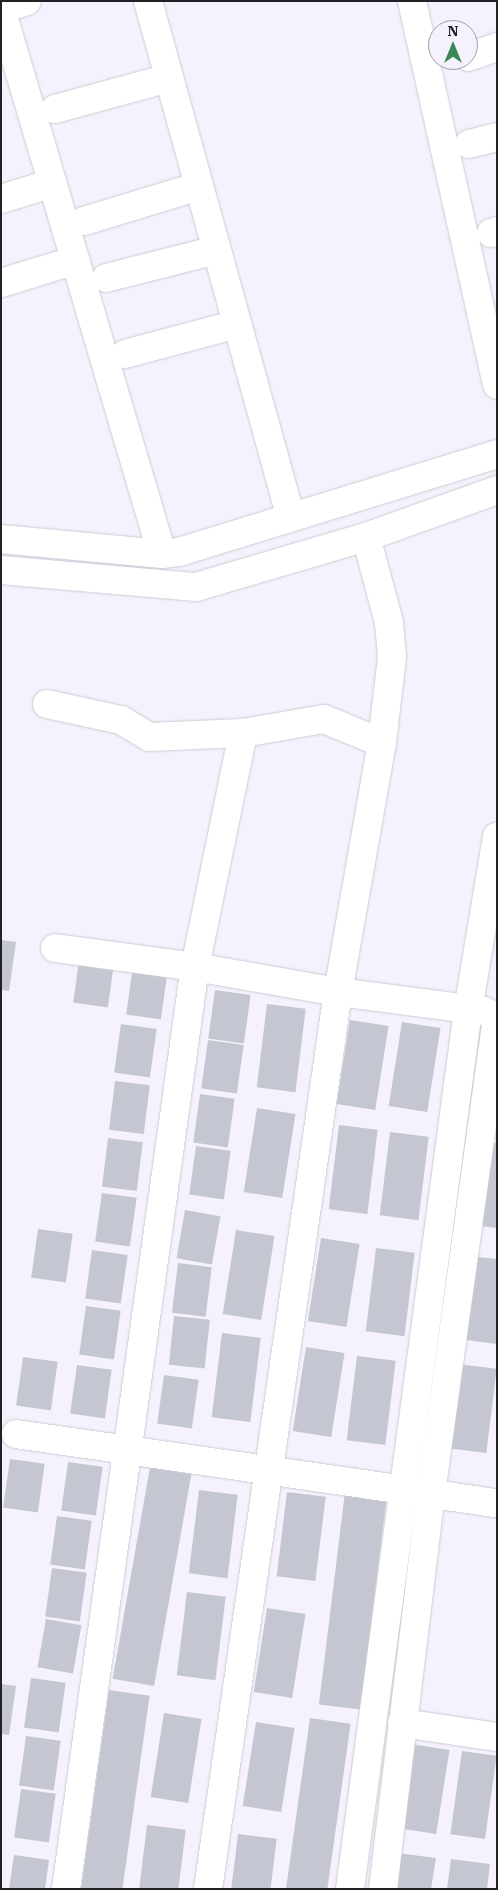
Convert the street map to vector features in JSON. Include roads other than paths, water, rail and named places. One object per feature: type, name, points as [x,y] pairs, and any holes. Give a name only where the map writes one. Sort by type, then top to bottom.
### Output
[{"type":"street","points":[[26,1],[1,9],[11,78],[53,183],[162,554]]},
{"type":"street","points":[[148,1],[291,518]]},
{"type":"street","points":[[412,1],[497,385]]},
{"type":"street","points":[[478,53],[497,47]]},
{"type":"street","points":[[55,109],[169,78]]},
{"type":"street","points":[[470,144],[497,137]]},
{"type":"street","points":[[1,199],[53,183]]},
{"type":"street","points":[[84,221],[199,186]]},
{"type":"street","points":[[106,278],[217,250]]},
{"type":"street","points":[[1,283],[76,260]]},
{"type":"street","points":[[125,354],[237,324]]},
{"type":"street","points":[[1,539],[162,554],[179,552],[497,454]]},
{"type":"street","points":[[1,570],[196,587],[366,537],[497,490]]},
{"type":"street","points":[[208,1889],[338,992],[382,743],[392,641],[366,537]]},
{"type":"street","points":[[47,704],[121,720],[149,737],[243,733],[324,719],[382,743]]},
{"type":"street","points":[[66,1889],[195,967],[243,733]]},
{"type":"street","points":[[350,1889],[402,1490],[468,1010],[497,836]]},
{"type":"street","points":[[55,948],[195,967],[338,992],[497,1013],[430,1493],[383,1889]]},
{"type":"street","points":[[16,1434],[497,1503]]},
{"type":"street","points":[[402,1723],[497,1738]]}]
